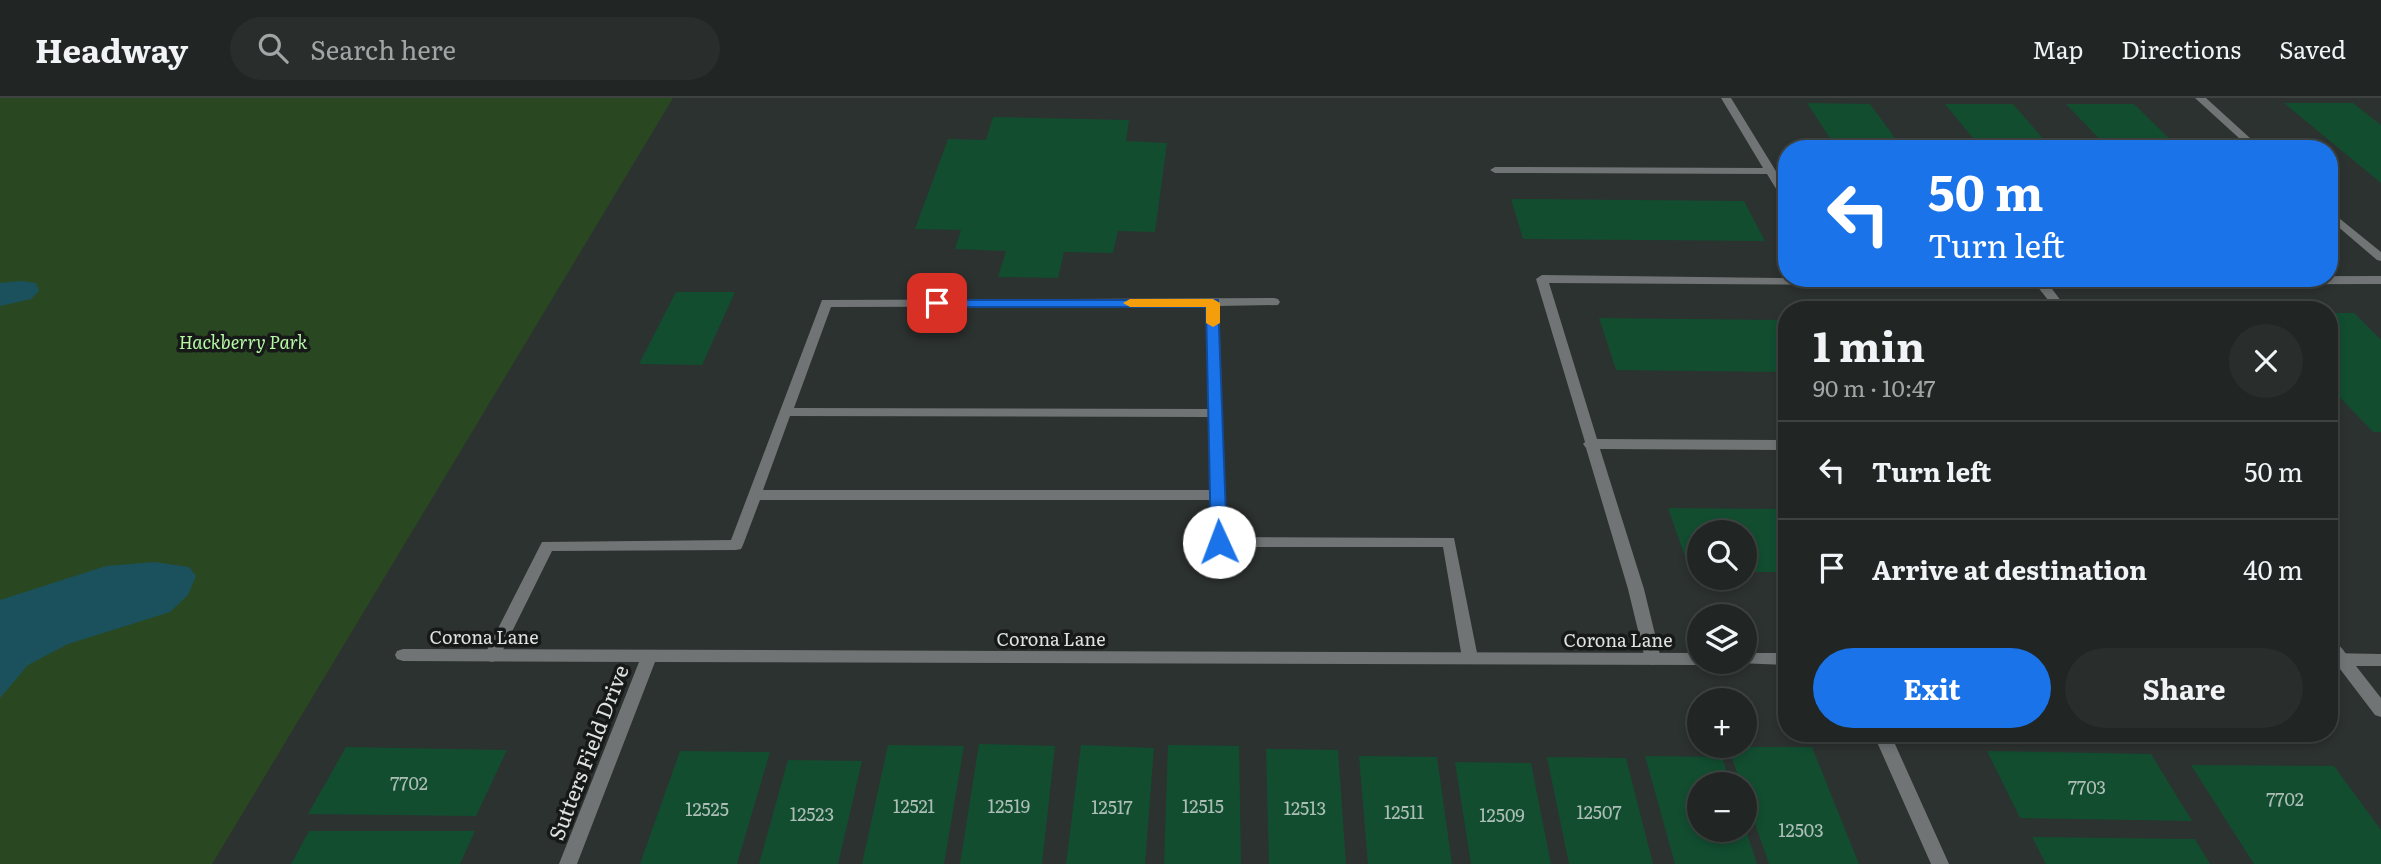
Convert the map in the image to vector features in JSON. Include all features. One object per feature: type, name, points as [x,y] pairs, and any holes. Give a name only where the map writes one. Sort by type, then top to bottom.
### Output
[{"type":"street","points":[[1726,98],[1778,184]]},
{"type":"street","points":[[2200,98],[2247,140]]},
{"type":"street","points":[[1495,170],[1770,171]]},
{"type":"street","points":[[2338,221],[2381,258]]},
{"type":"street","points":[[1653,659],[1636,589],[1542,279],[1778,280]]},
{"type":"street","points":[[2338,280],[2381,280]]},
{"type":"street","points":[[2044,287],[2055,301]]},
{"type":"street","points":[[492,656],[547,545],[736,545],[826,303],[1273,302]]},
{"type":"street","points":[[1213,303],[1219,542],[1449,542],[1470,658]]},
{"type":"street","points":[[786,412],[1216,413]]},
{"type":"street","points":[[1590,444],[1778,444]]},
{"type":"street","points":[[755,495],[1217,495]]},
{"type":"street","name":"Corona Lane","points":[[403,655],[1687,659]]},
{"type":"street","name":"Sutters Field Drive","points":[[568,864],[649,656]]},
{"type":"street","points":[[1757,659],[1778,659]]},
{"type":"street","points":[[2338,659],[2381,660]]},
{"type":"street","points":[[2338,662],[2381,710]]},
{"type":"street","points":[[1885,742],[1940,864]]},
{"type":"green space","name":"Hackberry Park","points":[[0,98],[673,98],[212,864],[0,864]]},
{"type":"water","points":[[0,283],[36,283],[39,291],[31,299],[0,306]]},
{"type":"water","points":[[155,562],[189,567],[196,576],[188,595],[170,612],[68,644],[28,665],[0,698],[0,600],[106,566]]},
{"type":"building","points":[[1807,103],[1870,104],[1896,140],[1831,140]]},
{"type":"building","points":[[2284,103],[2353,103],[2381,125],[2381,183],[2338,148],[2338,140],[2329,140]]},
{"type":"building","points":[[1945,104],[2013,104],[2044,140],[1975,140]]},
{"type":"building","points":[[2066,104],[2134,104],[2171,140],[2100,140]]},
{"type":"building","points":[[993,117],[1129,120],[1126,141],[1167,143],[1155,232],[1118,231],[1113,253],[1064,252],[1058,278],[998,277],[1006,251],[955,249],[961,230],[915,229],[948,139],[986,140]]},
{"type":"building","points":[[1511,199],[1744,201],[1765,241],[1523,239]]},
{"type":"building","points":[[676,292],[735,292],[702,365],[639,364]]},
{"type":"building","points":[[2338,313],[2354,313],[2381,340],[2381,432],[2373,432],[2338,395]]},
{"type":"building","points":[[1599,318],[1778,320],[1778,372],[1616,370]]},
{"type":"building","points":[[1668,508],[1778,509],[1778,572],[1757,572],[1757,520],[1687,520],[1687,562]]},
{"type":"building","points":[[979,744],[1055,746],[1042,864],[960,864]]},
{"type":"building","points":[[888,745],[964,746],[944,864],[862,864]]},
{"type":"building","points":[[1081,745],[1154,748],[1145,864],[1066,864]]},
{"type":"building","points":[[1168,745],[1239,746],[1241,864],[1164,864]]},
{"type":"building","points":[[346,747],[507,750],[476,816],[308,814]]},
{"type":"building","points":[[1757,747],[1812,747],[1859,864],[1769,864],[1757,830],[1757,772],[1737,772],[1732,758],[1757,758]]},
{"type":"building","points":[[1266,749],[1338,750],[1346,864],[1269,864]]},
{"type":"building","points":[[680,751],[770,752],[737,864],[640,864]]},
{"type":"building","points":[[1987,751],[2151,754],[2192,821],[2020,818]]},
{"type":"building","points":[[1359,756],[1437,757],[1452,864],[1368,864]]},
{"type":"building","points":[[1645,756],[1722,758],[1727,772],[1687,772],[1687,842],[1750,842],[1757,864],[1675,864]]},
{"type":"building","points":[[1547,757],[1626,758],[1653,864],[1569,864]]},
{"type":"building","points":[[788,760],[862,761],[838,864],[759,864]]},
{"type":"building","points":[[1455,762],[1531,763],[1551,864],[1471,864]]},
{"type":"building","points":[[2191,765],[2334,766],[2381,830],[2381,864],[2254,864]]},
{"type":"building","points":[[309,831],[475,831],[460,864],[291,864]]},
{"type":"building","points":[[2032,837],[2195,839],[2210,864],[2046,864]]},
{"type":"slow traffic","points":[[1130,303],[1213,303],[1213,323]]},
{"type":"route","points":[[937,303],[1213,303],[1219,542]]}]
